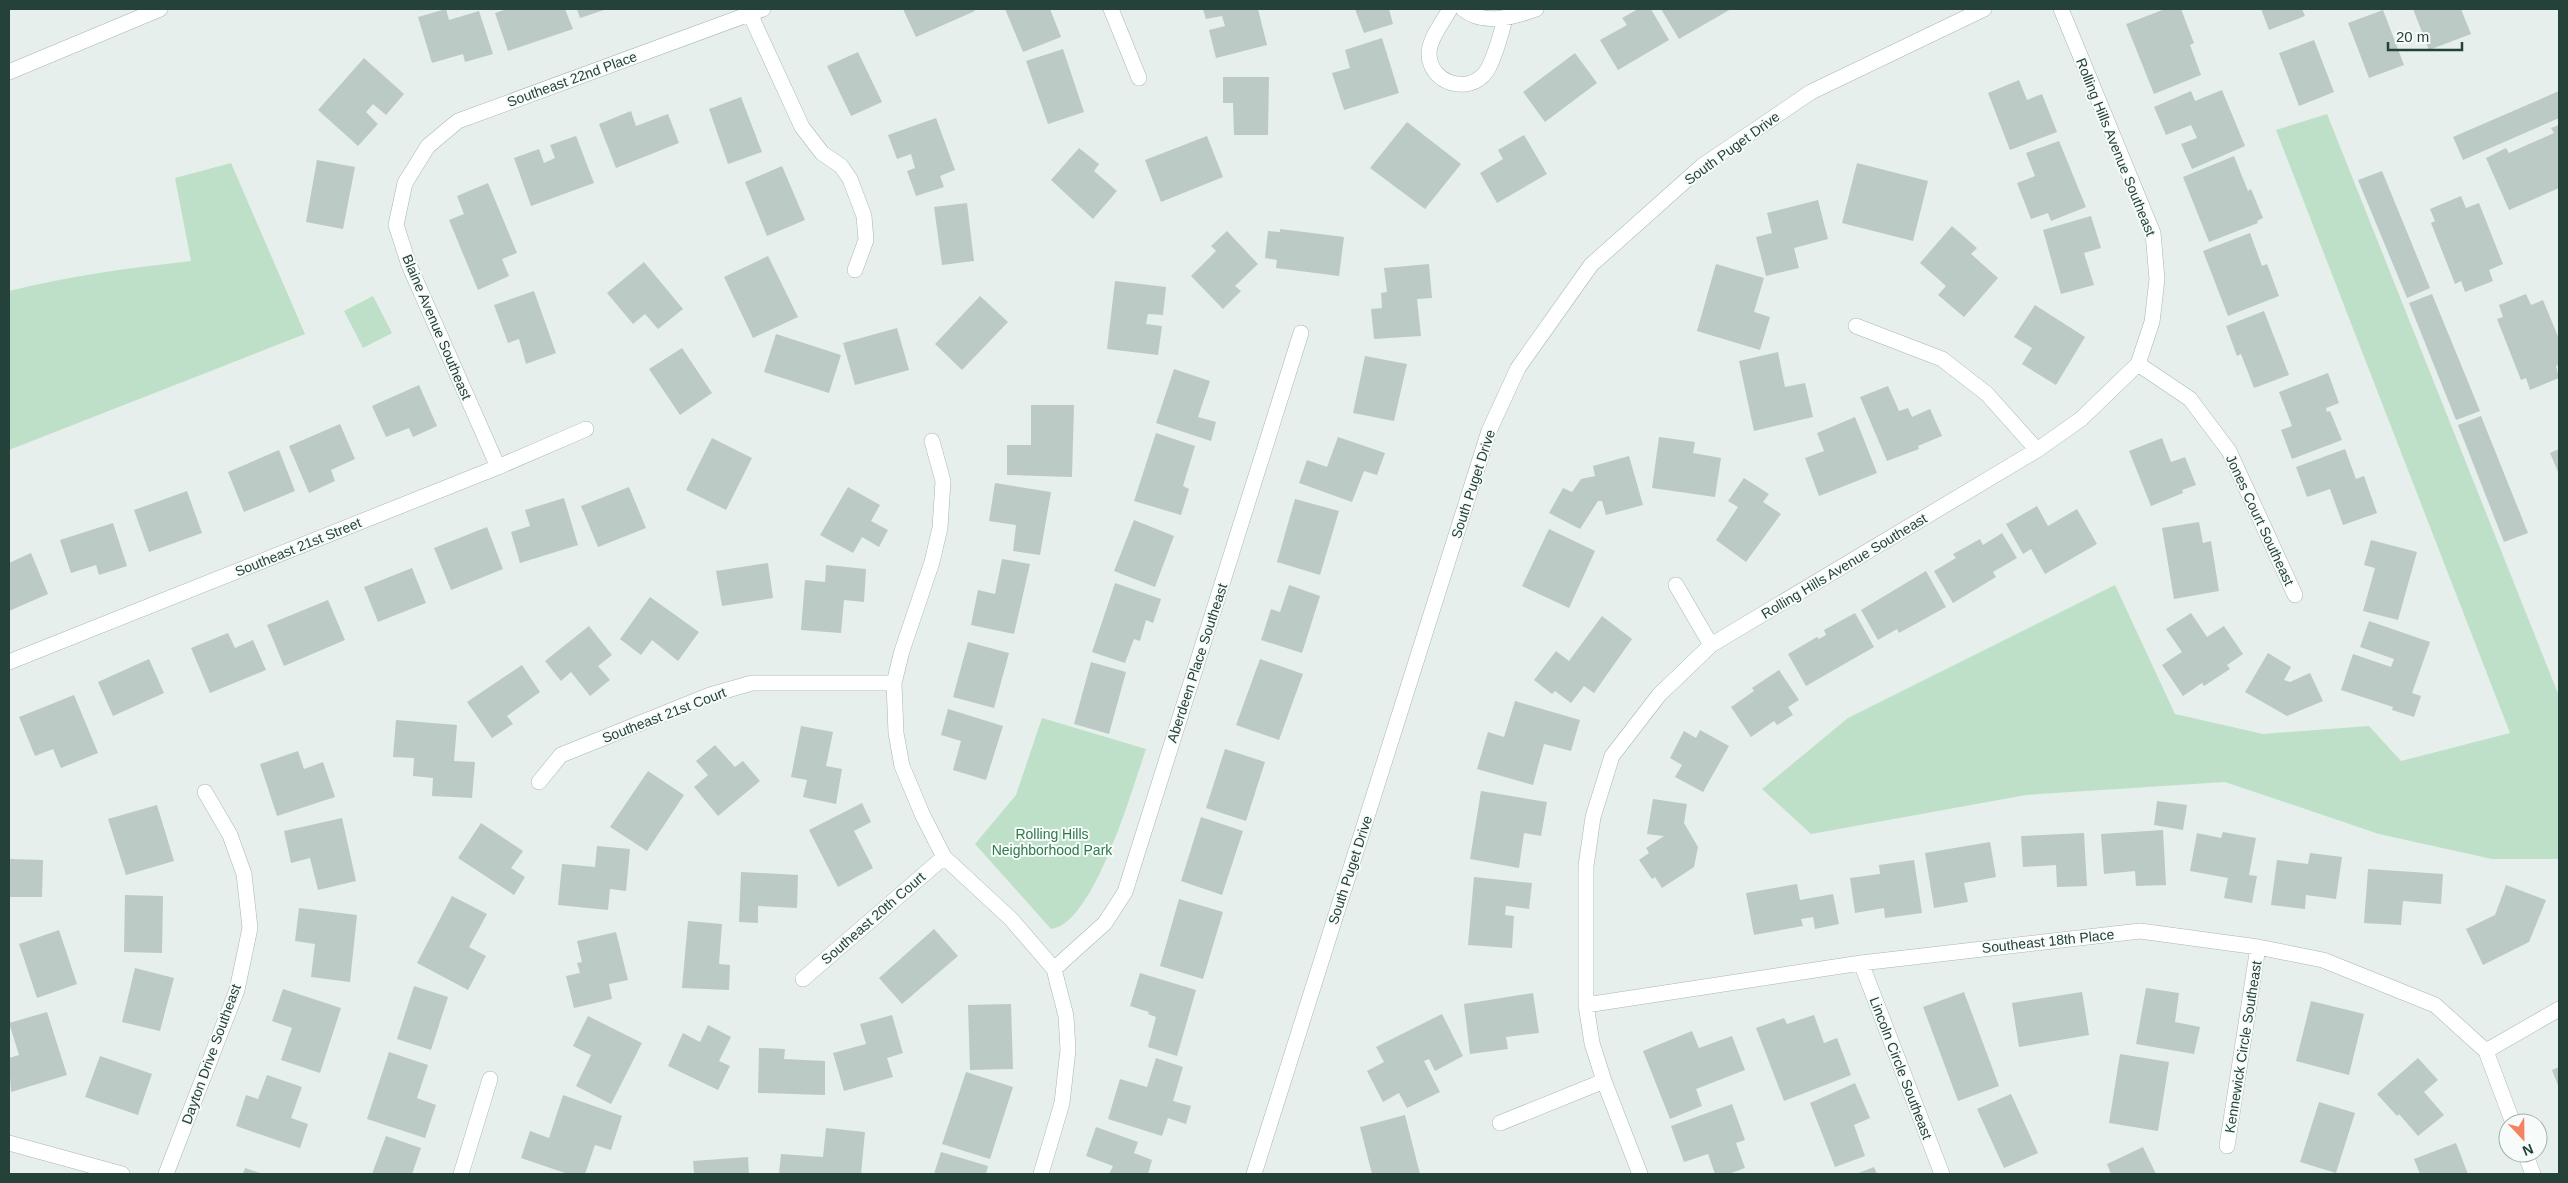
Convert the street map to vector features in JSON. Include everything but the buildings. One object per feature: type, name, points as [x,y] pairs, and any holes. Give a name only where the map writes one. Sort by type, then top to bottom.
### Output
[{"type":"street","points":[[9,72],[160,9]]},
{"type":"street","points":[[1111,9],[1139,78]]},
{"type":"street","points":[[1450,9],[1431,44],[1429,54],[1435,72],[1451,84],[1471,84],[1486,71],[1506,17]]},
{"type":"street","points":[[1463,9],[1468,14],[1486,19],[1515,17],[1536,9]]},
{"type":"street","name":"South Puget Drive","points":[[1254,1174],[1490,431],[1518,368],[1591,265],[1702,166],[1810,92],[1984,9]]},
{"type":"street","name":"Rolling Hills Avenue Southeast","points":[[1640,1174],[1604,1081],[1592,1043],[1586,1005],[1586,866],[1593,817],[1612,756],[1659,695],[1711,645],[2037,450],[2081,419],[2138,364],[2152,322],[2157,279],[2153,232],[2061,9]]},
{"type":"street","points":[[756,11],[802,127],[822,154],[841,166],[850,179],[864,216],[866,240],[855,270]]},
{"type":"street","name":"Southeast 22nd Place","points":[[405,183],[428,146],[458,121],[756,11]]},
{"type":"street","name":"Blaine Avenue Southeast","points":[[405,183],[396,225],[410,265],[498,467]]},
{"type":"street","points":[[1856,326],[1942,359],[1987,394],[2037,450]]},
{"type":"street","name":"Aberdeen Place Southeast","points":[[1054,969],[1105,923],[1125,892],[1301,333]]},
{"type":"street","name":"Jones Court Southeast","points":[[2138,364],[2190,399],[2229,451],[2295,595]]},
{"type":"street","name":"Southeast 21st Street","points":[[9,662],[498,467],[586,429]]},
{"type":"street","points":[[932,441],[943,481],[940,528],[932,562],[902,651],[894,683],[896,732],[902,766],[923,816],[944,857],[1011,920],[1054,969],[1066,1016],[1068,1050],[1062,1103],[1041,1174]]},
{"type":"street","points":[[1676,585],[1711,645]]},
{"type":"street","name":"Southeast 21st Court","points":[[539,782],[561,755],[727,690],[752,683],[894,683]]},
{"type":"street","name":"Dayton Drive Southeast","points":[[166,1174],[237,990],[250,928],[244,874],[230,835],[205,792]]},
{"type":"street","name":"Southeast 20th Court","points":[[802,979],[944,857]]},
{"type":"street","name":"Southeast 18th Place","points":[[1586,1005],[1861,963],[2140,931],[2258,947],[2323,960],[2435,1005],[2486,1052]]},
{"type":"street","name":"Kennewick Circle Southeast","points":[[2227,1146],[2258,947]]},
{"type":"street","name":"Lincoln Circle Southeast","points":[[1861,963],[1942,1174]]},
{"type":"street","points":[[2509,1113],[2486,1052],[2559,1009]]},
{"type":"street","points":[[461,1174],[490,1079]]},
{"type":"street","points":[[1500,1123],[1604,1081]]},
{"type":"street","points":[[9,1143],[122,1174]]},
{"type":"green space","points":[[2327,114],[2559,696],[2559,859],[2492,859],[2379,834],[2225,782],[2026,795],[1811,834],[1762,789],[1848,718],[2115,585],[2175,714],[2263,734],[2369,726],[2401,761],[2510,733],[2276,130]]},
{"type":"green space","points":[[231,163],[305,334],[9,450],[9,291],[99,273],[191,261],[175,178]]},
{"type":"green space","points":[[373,296],[392,333],[363,348],[344,311]]},
{"type":"green space","name":"Rolling Hills Neighborhood Park","points":[[1042,718],[1146,749],[1122,821],[1097,880],[1082,904],[1067,922],[1051,929],[975,844],[1016,795]]}]
